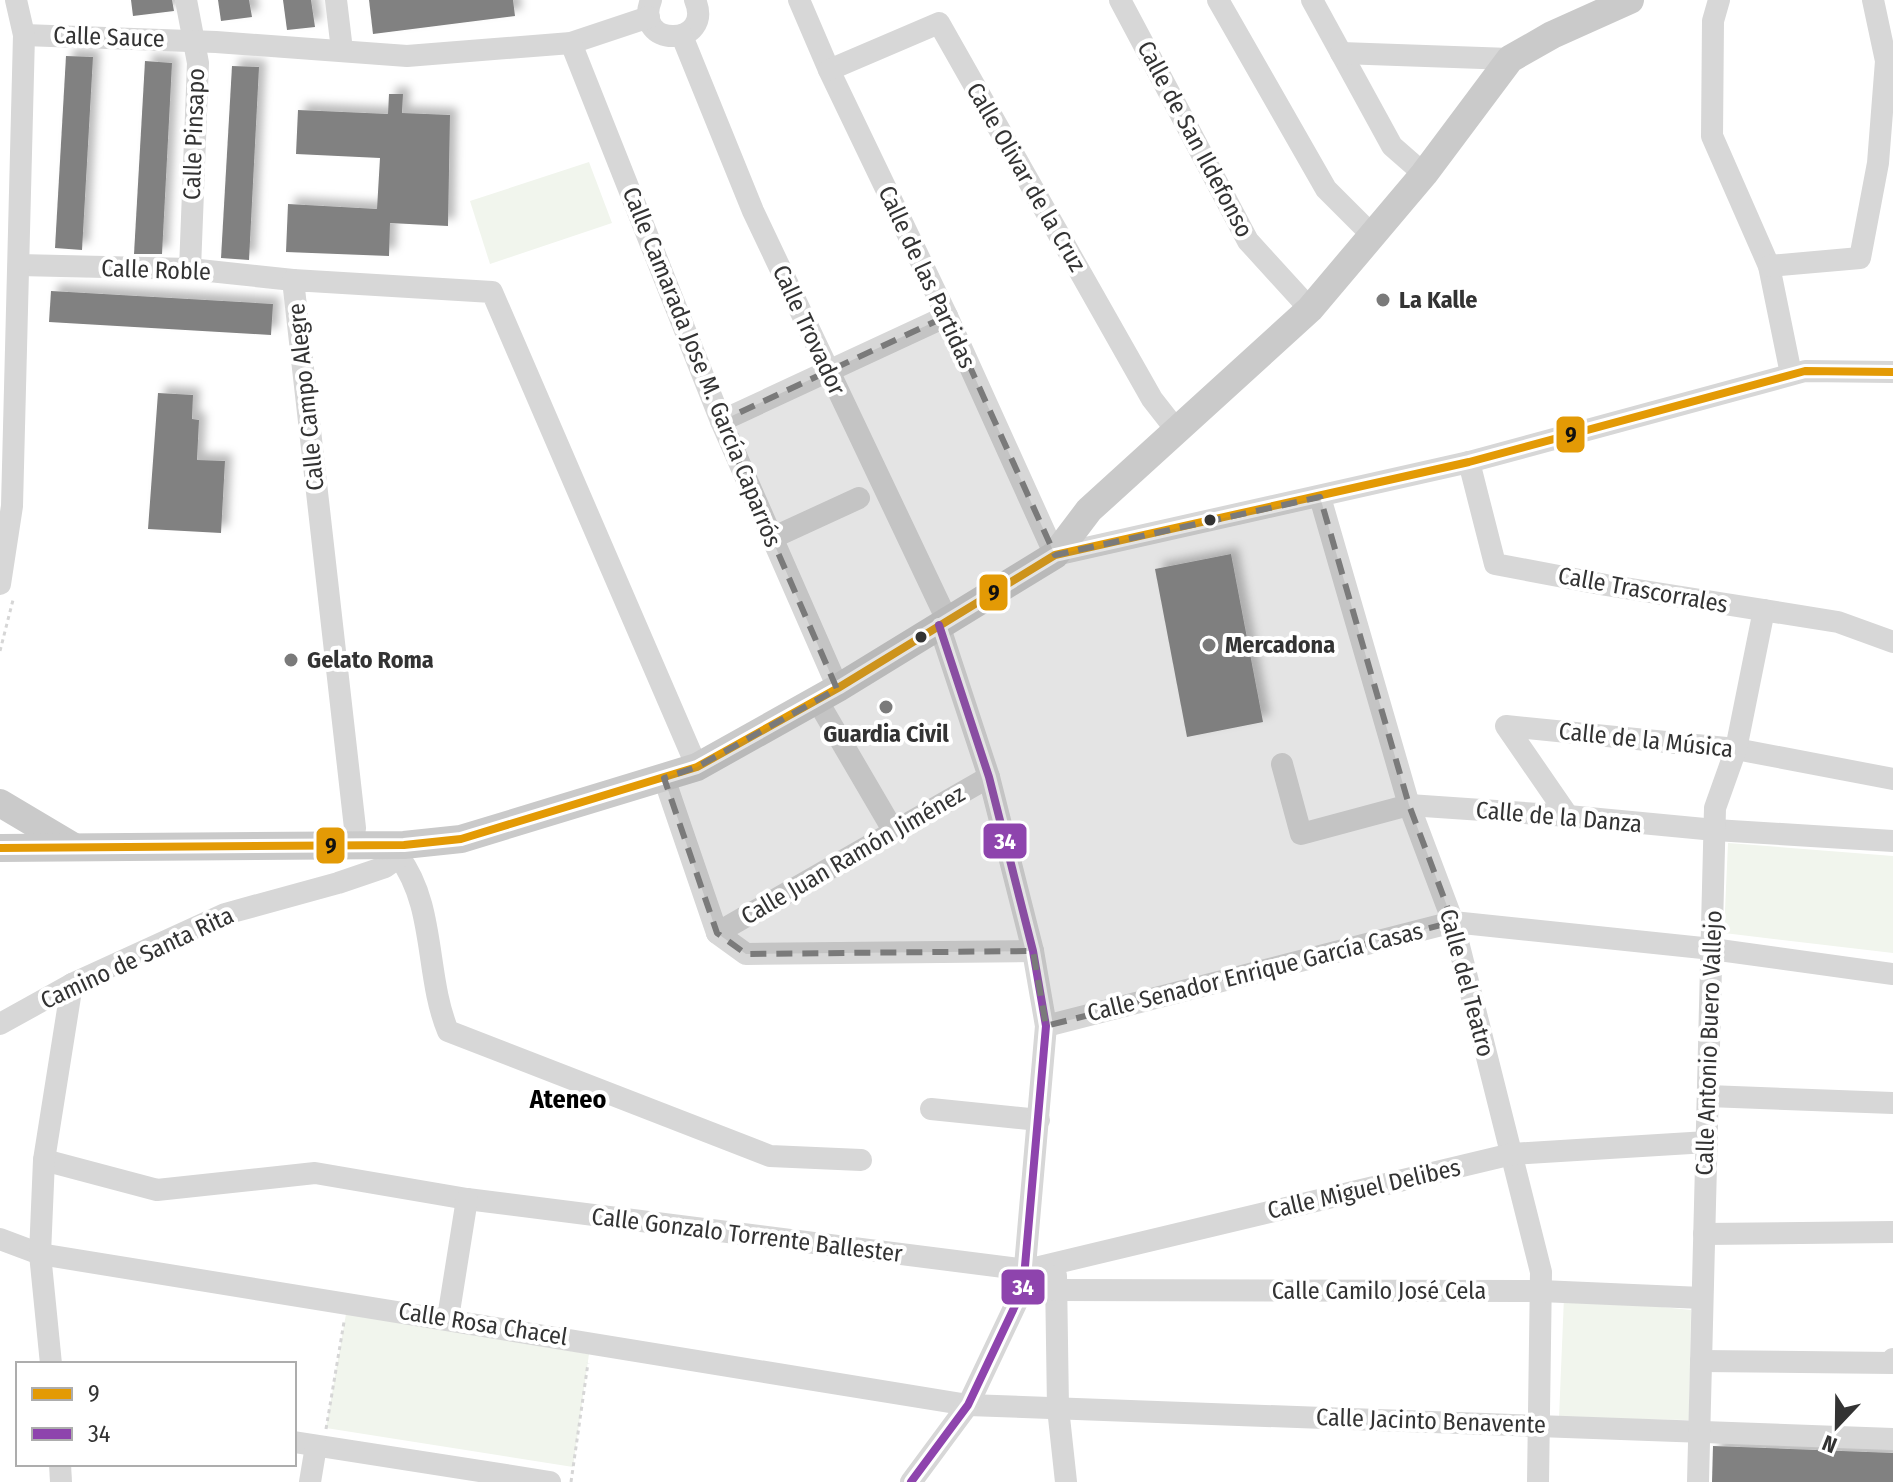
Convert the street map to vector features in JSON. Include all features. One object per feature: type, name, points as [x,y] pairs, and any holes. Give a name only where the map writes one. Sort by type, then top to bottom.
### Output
[{"type":"main road","points":[[0,848],[344,845],[402,851],[461,839],[697,767],[828,694],[1055,555],[1089,510],[1310,309],[1424,174],[1510,59],[1552,35],[1630,0]]},
{"type":"main road","points":[[0,803],[75,848]]},
{"type":"street","points":[[0,584],[12,506],[19,265],[24,35],[16,0]]},
{"type":"street","name":"Calle Pinsapo","points":[[186,0],[198,63],[190,269]]},
{"type":"street","points":[[336,0],[342,50]]},
{"type":"street","name":"Calle de las Partidas","points":[[799,0],[1055,555]]},
{"type":"street","points":[[1218,0],[1326,189],[1373,236]]},
{"type":"street","points":[[1312,0],[1392,146],[1424,174]]},
{"type":"street","points":[[1719,0],[1713,21],[1712,136],[1769,266],[1791,374]]},
{"type":"street","points":[[1769,266],[1860,258],[1878,163],[1886,61],[1873,0]]},
{"type":"street","name":"Calle de San Ildefonso","points":[[1124,1],[1248,241],[1310,309]]},
{"type":"street","points":[[650,8],[657,31],[665,36],[682,36],[694,27],[702,2]]},
{"type":"street","name":"Calle Sauce","points":[[24,35],[195,41],[407,56],[571,43],[650,8]]},
{"type":"street","name":"Calle Olivar de la Cruz","points":[[829,70],[939,23],[1152,399],[1177,431]]},
{"type":"street","name":"Calle Trovador","points":[[682,36],[753,211],[943,623],[989,777],[1033,951],[1046,1026],[1023,1289],[968,1405],[911,1482]]},
{"type":"street","name":"Calle Camarada Jose M. García Caparrós","points":[[571,43],[721,421],[772,538],[828,694],[893,830]]},
{"type":"street","points":[[1341,53],[1510,59]]},
{"type":"street","name":"Calle Roble","points":[[19,265],[190,269],[293,280]]},
{"type":"street","name":"Calle Campo Alegre","points":[[338,883],[348,866],[344,845],[355,828],[293,280],[492,292],[697,767]]},
{"type":"street","points":[[721,421],[947,316]]},
{"type":"street","points":[[1055,555],[1469,462],[1791,374],[1805,371],[1893,372]]},
{"type":"street","name":"Calle Trascorrales","points":[[1469,462],[1495,564],[1838,622],[1893,642]]},
{"type":"street","points":[[0,497],[8,537]]},
{"type":"street","name":"Calle del Teatro","points":[[1320,497],[1409,805],[1453,922],[1541,1272],[1538,1482]]},
{"type":"street","points":[[772,538],[859,498]]},
{"type":"street","points":[[1080,523],[1093,532],[1100,545]]},
{"type":"street","name":"Calle Antonio Buero Vallejo","points":[[1698,1482],[1715,808],[1736,749],[1764,610]]},
{"type":"street","name":"Calle de la Música","points":[[1568,816],[1506,726],[1736,749],[1893,779]]},
{"type":"street","name":"Calle de la Danza","points":[[1282,764],[1301,834],[1409,805],[1893,841]]},
{"type":"street","name":"Calle Juan Ramón Jiménez","points":[[717,933],[989,777]]},
{"type":"street","points":[[664,778],[717,933],[746,954],[1033,951]]},
{"type":"street","points":[[402,851],[420,900],[438,1006],[448,1031],[770,1156],[861,1160]]},
{"type":"street","name":"Camino de Santa Rita","points":[[0,1024],[72,984],[225,914],[385,867],[402,851]]},
{"type":"street","name":"Calle Senador Enrique García Casas","points":[[1046,1026],[1453,922],[1712,949],[1893,974]]},
{"type":"street","points":[[51,1362],[40,1254],[44,1160],[72,984]]},
{"type":"street","points":[[1708,1096],[1893,1103]]},
{"type":"street","points":[[931,1109],[1039,1120]]},
{"type":"street","name":"Calle Miguel Delibes","points":[[1027,1270],[1512,1154],[1707,1142]]},
{"type":"street","name":"Calle Gonzalo Torrente Ballester","points":[[44,1160],[157,1190],[315,1173],[467,1199],[1027,1270]]},
{"type":"street","points":[[448,1318],[467,1199]]},
{"type":"street","points":[[1704,1234],[1893,1232]]},
{"type":"street","name":"Calle Rosa Chacel","points":[[0,1239],[40,1254],[968,1405]]},
{"type":"street","points":[[1055,1262],[1058,1408],[1066,1482]]},
{"type":"street","name":"Calle Camilo José Cela","points":[[1056,1290],[1541,1291],[1702,1298]]},
{"type":"street","points":[[1701,1361],[1893,1361]]},
{"type":"street","name":"Calle Jacinto Benavente","points":[[968,1405],[1893,1439]]},
{"type":"street","points":[[310,1482],[305,1444],[550,1482]]},
{"type":"path","points":[[305,1444],[326,1428],[346,1302]]},
{"type":"path","points":[[571,1482],[591,1342]]},
{"type":"highlighted area","points":[[947,316],[1055,555],[1320,497],[1409,805],[1453,922],[1046,1026],[1033,951],[746,954],[717,933],[664,778],[697,767],[837,689],[721,421]]},
{"type":"shaded area","points":[[589,162],[612,223],[490,264],[470,201]]},
{"type":"shaded area","points":[[1728,843],[1893,856],[1893,953],[1724,933]]},
{"type":"shaded area","points":[[1564,1297],[1691,1310],[1689,1420],[1559,1418]]},
{"type":"shaded area","points":[[346,1314],[589,1354],[573,1467],[326,1428]]},
{"type":"building","points":[[131,0],[172,0],[174,11],[133,16]]},
{"type":"building","points":[[218,0],[249,0],[252,17],[221,21]]},
{"type":"building","points":[[283,0],[311,0],[315,27],[287,30]]},
{"type":"building","points":[[369,0],[513,0],[515,16],[373,34]]},
{"type":"building","points":[[66,56],[93,57],[82,250],[55,248]]},
{"type":"building","points":[[145,61],[172,63],[162,254],[134,254]]},
{"type":"building","points":[[232,66],[259,67],[249,260],[221,258]]},
{"type":"building","points":[[389,94],[403,94],[402,113],[450,115],[448,226],[390,223],[389,256],[286,252],[288,204],[377,209],[380,158],[296,154],[298,110],[388,114]]},
{"type":"building","points":[[51,291],[273,304],[271,335],[49,322]]},
{"type":"building","points":[[158,393],[193,395],[192,419],[199,420],[197,460],[225,461],[221,533],[148,529]]},
{"type":"building","name":"Mercadona","points":[[1231,554],[1263,722],[1187,737],[1155,569]]},
{"type":"building","points":[[1713,1446],[1893,1453],[1893,1482],[1712,1482]]},
{"type":"transit line","name":"9","points":[[0,848],[404,845],[461,839],[697,767],[838,688],[1055,555],[1469,462],[1805,371],[1893,372]]},
{"type":"transit line","name":"34","points":[[911,1482],[968,1405],[1023,1289],[1046,1026],[1033,951],[989,777],[939,625]]},
{"type":"place","name":"La Kalle","points":[[1383,300]]},
{"type":"place","name":"Mercadona","points":[[1209,645]]},
{"type":"place","name":"Gelato Roma","points":[[291,660]]},
{"type":"place","name":"Guardia Civil","points":[[886,707]]},
{"type":"district","name":"Ateneo","points":[[568,1099]]}]
